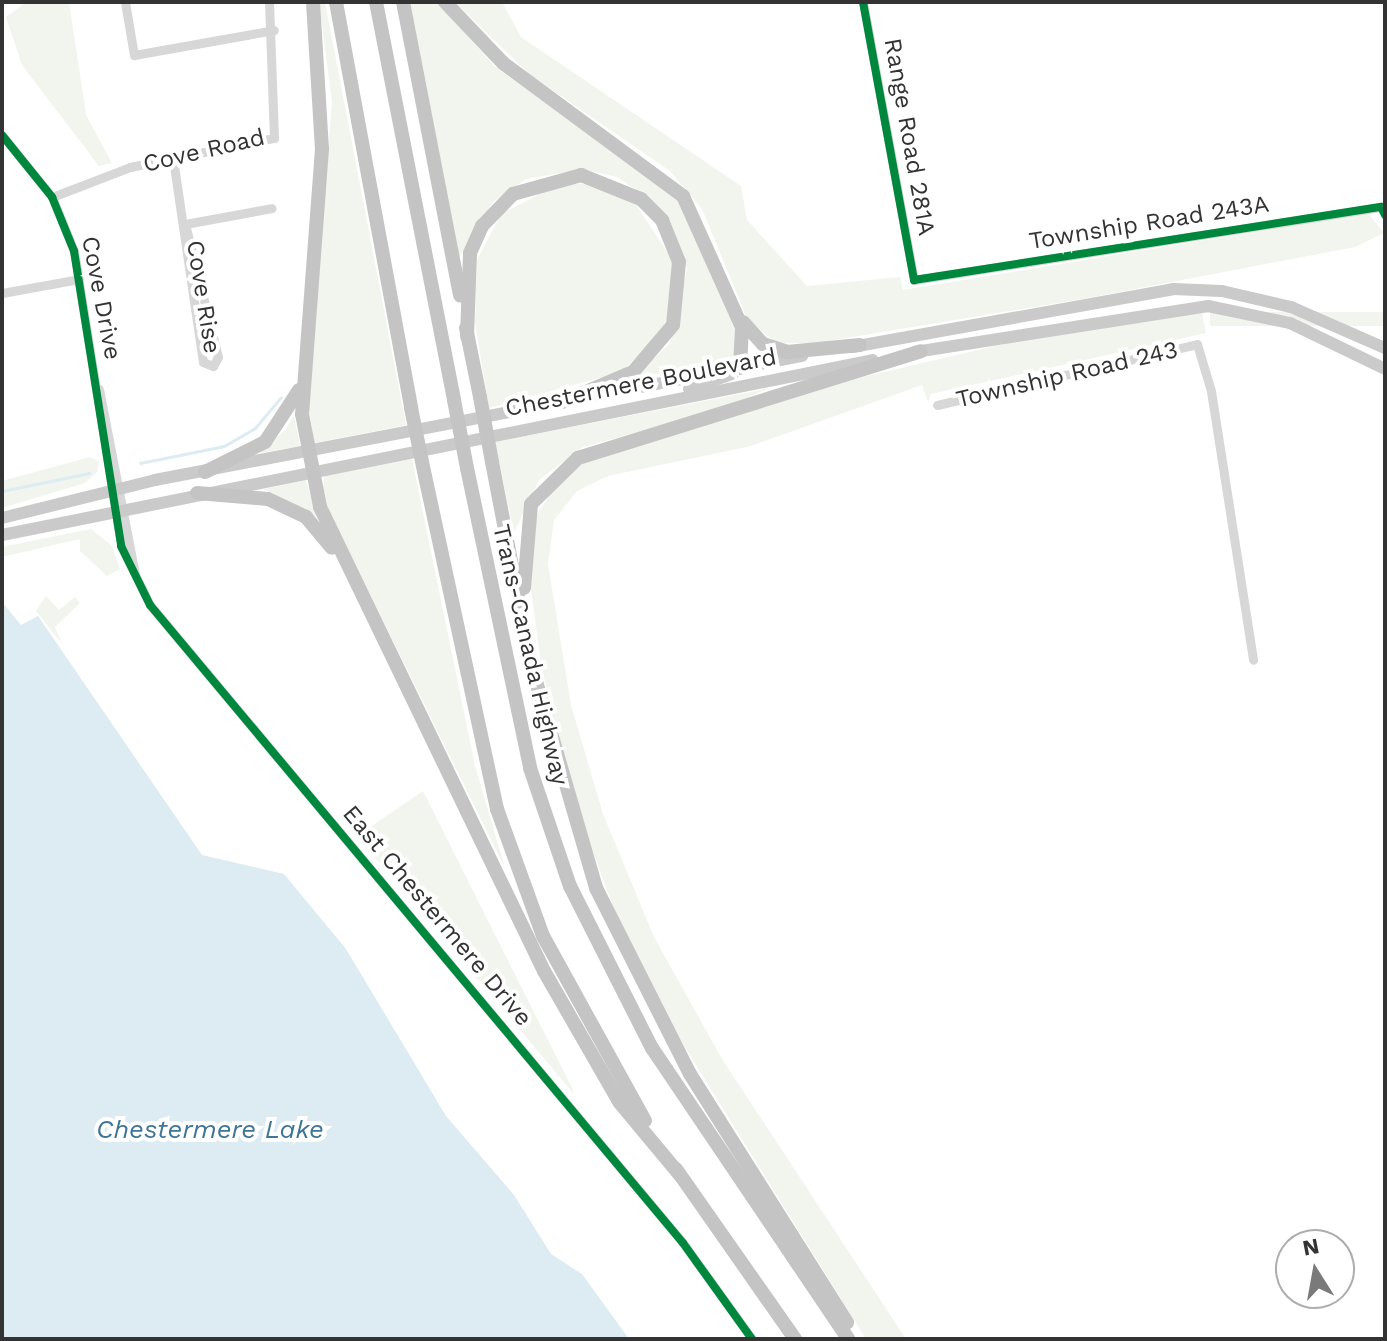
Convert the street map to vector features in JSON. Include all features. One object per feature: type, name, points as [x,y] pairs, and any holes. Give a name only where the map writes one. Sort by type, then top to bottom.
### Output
[{"type":"highway","points":[[313,2],[322,149],[304,370],[308,452],[320,507],[544,971],[620,1103],[680,1175]]},
{"type":"highway","points":[[336,2],[411,408],[481,750],[533,908],[614,1074],[680,1175],[795,1339]]},
{"type":"highway","name":"Trans-Canada Highway","points":[[376,2],[467,468],[530,768],[583,914],[652,1048],[848,1339]]},
{"type":"highway","points":[[403,2],[531,664],[567,807],[618,939],[690,1074],[858,1339]]},
{"type":"highway","points":[[445,2],[503,63],[672,183],[701,224],[734,308],[744,337],[740,368]]},
{"type":"highway","points":[[467,336],[470,253],[502,203],[537,183],[581,175],[641,199],[662,220],[679,262],[673,325],[633,372],[562,402]]},
{"type":"highway","points":[[734,308],[754,337],[774,349],[860,345]]},
{"type":"highway","points":[[531,664],[524,528],[531,504],[559,472],[603,447],[921,351]]},
{"type":"highway","points":[[205,472],[274,434],[304,370]]},
{"type":"highway","points":[[197,493],[245,493],[306,517],[348,567]]},
{"type":"main road","name":"Chestermere Boulevard","points":[[2,518],[116,489],[1114,298],[1222,291],[1323,319],[1385,348]]},
{"type":"main road","name":"Chestermere Boulevard","points":[[2,535],[119,507],[921,351],[1166,307],[1208,306],[1290,323],[1385,369]]},
{"type":"main road","points":[[530,428],[716,382],[740,368]]},
{"type":"street","points":[[125,2],[134,55],[274,30]]},
{"type":"street","name":"Cove Road","points":[[52,197],[98,176],[274,138],[274,30],[269,2]]},
{"type":"street","name":"Range Road 281A","points":[[863,2],[914,280]]},
{"type":"street","name":"Cove Drive","points":[[3,138],[52,197],[79,279],[119,507]]},
{"type":"street","name":"Cove Rise","points":[[173,159],[203,362],[213,366],[218,357],[185,224]]},
{"type":"street","name":"Township Road 243A","points":[[914,280],[1381,207],[1385,215]]},
{"type":"street","points":[[185,224],[272,208]]},
{"type":"street","points":[[2,293],[79,279]]},
{"type":"street","name":"Township Road 243","points":[[937,405],[1197,344],[1211,391],[1253,660]]},
{"type":"street","name":"East Chestermere Drive","points":[[119,507],[135,574],[150,605],[683,1243],[752,1339]]},
{"type":"shaded area","points":[[26,2],[69,2],[86,115],[112,163],[99,166],[22,65],[6,17]]},
{"type":"shaded area","points":[[319,2],[325,2],[406,425],[314,443],[308,400],[332,102]]},
{"type":"shaded area","points":[[409,2],[439,2],[494,66],[676,197],[734,323],[735,360],[634,378],[670,343],[687,269],[673,229],[653,201],[617,177],[583,169],[526,179],[493,202],[458,259]]},
{"type":"shaded area","points":[[455,2],[502,2],[521,37],[741,186],[747,220],[807,286],[900,277],[903,290],[1368,213],[1384,233],[1355,247],[1088,298],[816,343],[776,343],[747,318],[702,209],[670,171],[529,74]]},
{"type":"shaded area","points":[[559,184],[586,184],[635,203],[673,261],[670,312],[659,336],[621,372],[489,408],[475,323],[477,260],[501,214]]},
{"type":"shaded area","points":[[1210,312],[1385,312],[1385,326],[1210,326]]},
{"type":"shaded area","points":[[1202,313],[1206,333],[931,394],[928,402],[922,385],[751,446],[608,476],[577,491],[554,520],[548,564],[571,705],[603,814],[654,937],[722,1059],[906,1339],[866,1339],[673,1028],[623,933],[571,792],[541,664],[527,559],[538,513],[560,479],[594,456],[824,386],[1086,325]]},
{"type":"shaded area","points":[[770,388],[716,411],[583,447],[539,480],[514,533],[495,442]]},
{"type":"shaded area","points":[[294,416],[300,446],[260,453],[285,430]]},
{"type":"shaded area","points":[[90,457],[99,462],[97,472],[85,483],[2,508],[2,481]]},
{"type":"shaded area","points":[[412,459],[475,766],[505,868],[323,499],[324,476]]},
{"type":"shaded area","points":[[306,480],[317,517],[264,489]]},
{"type":"shaded area","points":[[91,529],[112,546],[120,569],[107,576],[80,551],[80,539],[2,557],[2,547]]},
{"type":"shaded area","points":[[46,596],[59,610],[75,597],[80,603],[55,627],[62,644],[36,611]]},
{"type":"shaded area","points":[[423,791],[572,1088],[574,1094],[357,836]]},
{"type":"water","name":"Chestermere Lake","points":[[2,602],[21,625],[38,616],[202,855],[284,874],[346,949],[446,1116],[514,1195],[551,1254],[582,1274],[629,1339],[2,1339]]},
{"type":"waterway","points":[[140,463],[224,446],[255,428],[281,397]]},
{"type":"waterway","points":[[2,491],[89,473]]},
{"type":"cycle path","points":[[863,2],[914,280],[1381,207],[1385,215]]},
{"type":"cycle path","points":[[2,135],[52,197],[74,251],[121,546],[150,605],[683,1243],[752,1339]]}]
